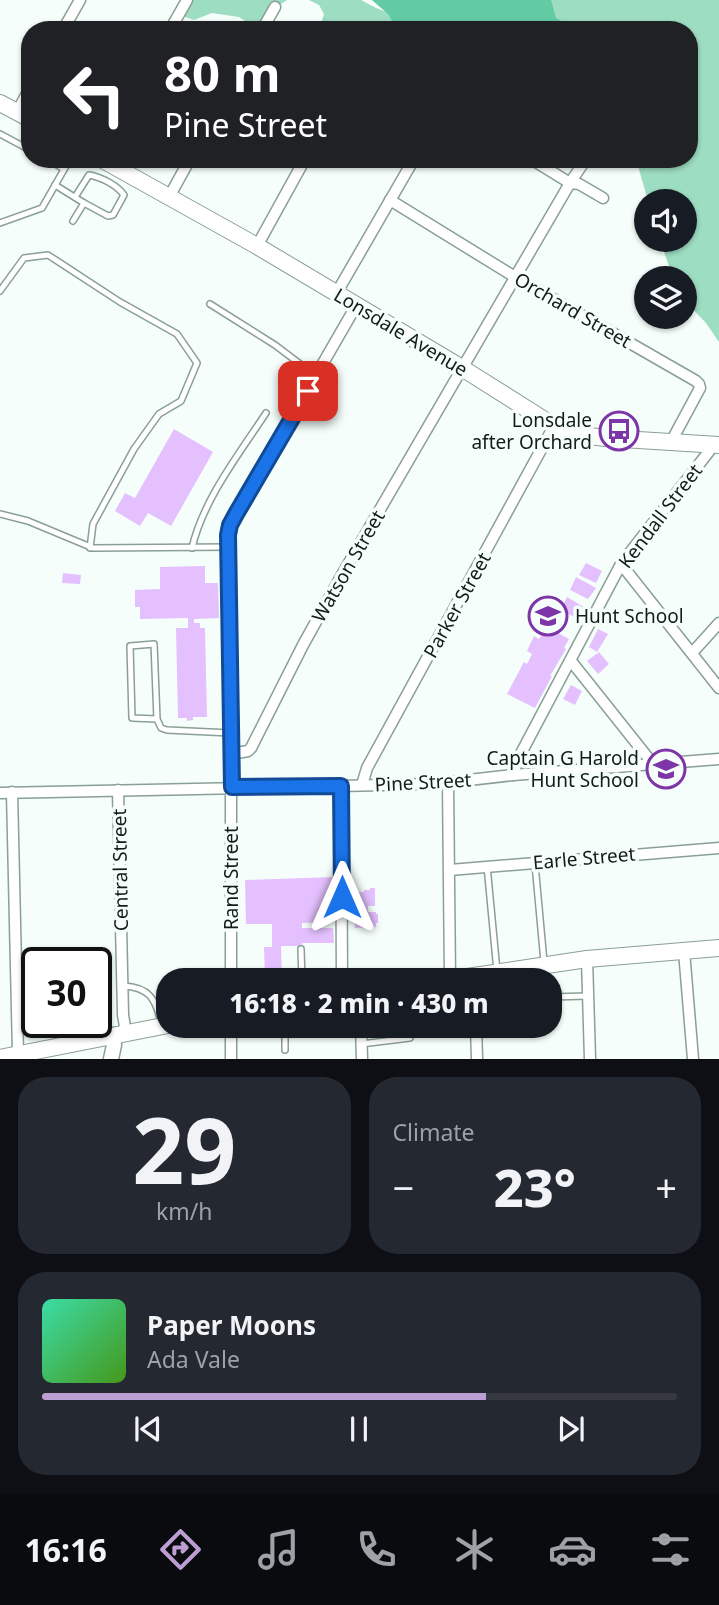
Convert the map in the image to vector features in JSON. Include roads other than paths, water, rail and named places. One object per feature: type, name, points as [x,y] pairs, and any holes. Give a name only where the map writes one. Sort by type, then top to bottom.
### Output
[{"type":"main road","name":"Lonsdale Avenue","points":[[117,168],[257,246],[554,426],[580,435],[717,445]]},
{"type":"main road","points":[[524,968],[587,959],[719,948]]},
{"type":"main road","points":[[0,1058],[156,1028]]},
{"type":"main road","name":"Central Street","points":[[111,1059],[119,1034]]},
{"type":"street","points":[[68,21],[80,0]]},
{"type":"street","points":[[175,21],[187,0]]},
{"type":"street","points":[[267,21],[275,7]]},
{"type":"street","points":[[169,197],[185,168]]},
{"type":"street","points":[[257,246],[300,168]]},
{"type":"street","points":[[336,294],[409,168]]},
{"type":"street","points":[[546,168],[603,198]]},
{"type":"street","name":"Watson Street","points":[[232,754],[248,751],[255,742],[303,645],[580,168]]},
{"type":"street","name":"Orchard Street","points":[[390,201],[699,384],[700,388],[671,442]]},
{"type":"street","name":"Rand Street","points":[[231,968],[230,525],[356,306]]},
{"type":"street","name":"Parker Street","points":[[362,785],[367,768],[554,426]]},
{"type":"street","name":"Kendall Street","points":[[513,775],[518,759],[621,564],[717,445]]},
{"type":"street","points":[[621,564],[719,688]]},
{"type":"street","points":[[692,653],[719,623]]},
{"type":"street","points":[[570,661],[653,764]]},
{"type":"street","name":"Pine Street","points":[[6,793],[448,783],[513,775],[719,759]]},
{"type":"street","points":[[448,783],[449,968]]},
{"type":"street","points":[[341,786],[342,968]]},
{"type":"street","name":"Central Street","points":[[118,790],[123,1015],[119,1034]]},
{"type":"street","points":[[6,793],[18,1055]]},
{"type":"street","name":"Earle Street","points":[[450,870],[719,848]]},
{"type":"street","points":[[684,951],[693,1059]]},
{"type":"street","points":[[587,959],[590,1059]]},
{"type":"street","points":[[231,1038],[231,1059]]},
{"type":"street","points":[[361,1038],[362,1059]]},
{"type":"street","points":[[476,1038],[477,1059]]},
{"type":"lane","points":[[0,134],[21,145]]},
{"type":"lane","points":[[0,223],[42,208],[64,169]]},
{"type":"lane","points":[[55,186],[108,216],[113,215],[124,195],[97,177],[89,175],[75,197]]},
{"type":"lane","points":[[74,221],[84,203]]},
{"type":"lane","points":[[0,291],[24,258],[48,255],[120,302],[177,334],[197,363],[181,401],[159,414],[134,449],[93,524],[90,548]]},
{"type":"lane","points":[[210,304],[275,345],[316,376]]},
{"type":"lane","points":[[192,548],[197,529],[217,490],[266,413]]},
{"type":"lane","points":[[0,514],[28,521],[90,548],[228,547]]},
{"type":"lane","points":[[157,719],[132,719],[130,646],[154,645],[157,719],[161,728],[231,733]]},
{"type":"lane","points":[[535,862],[544,965]]},
{"type":"lane","points":[[487,866],[497,968]]},
{"type":"lane","points":[[301,949],[302,968]]},
{"type":"lane","points":[[122,986],[133,986],[148,992],[156,1006]]},
{"type":"lane","points":[[562,997],[588,996]]},
{"type":"lane","points":[[285,1038],[285,1051]]},
{"type":"lane","points":[[361,1044],[410,1038]]},
{"type":"place","name":"Lonsdale after Orchard","points":[[619,431]]},
{"type":"place","name":"Hunt School","points":[[548,616]]},
{"type":"place","name":"Captain G Harold Hunt School","points":[[666,769]]}]
